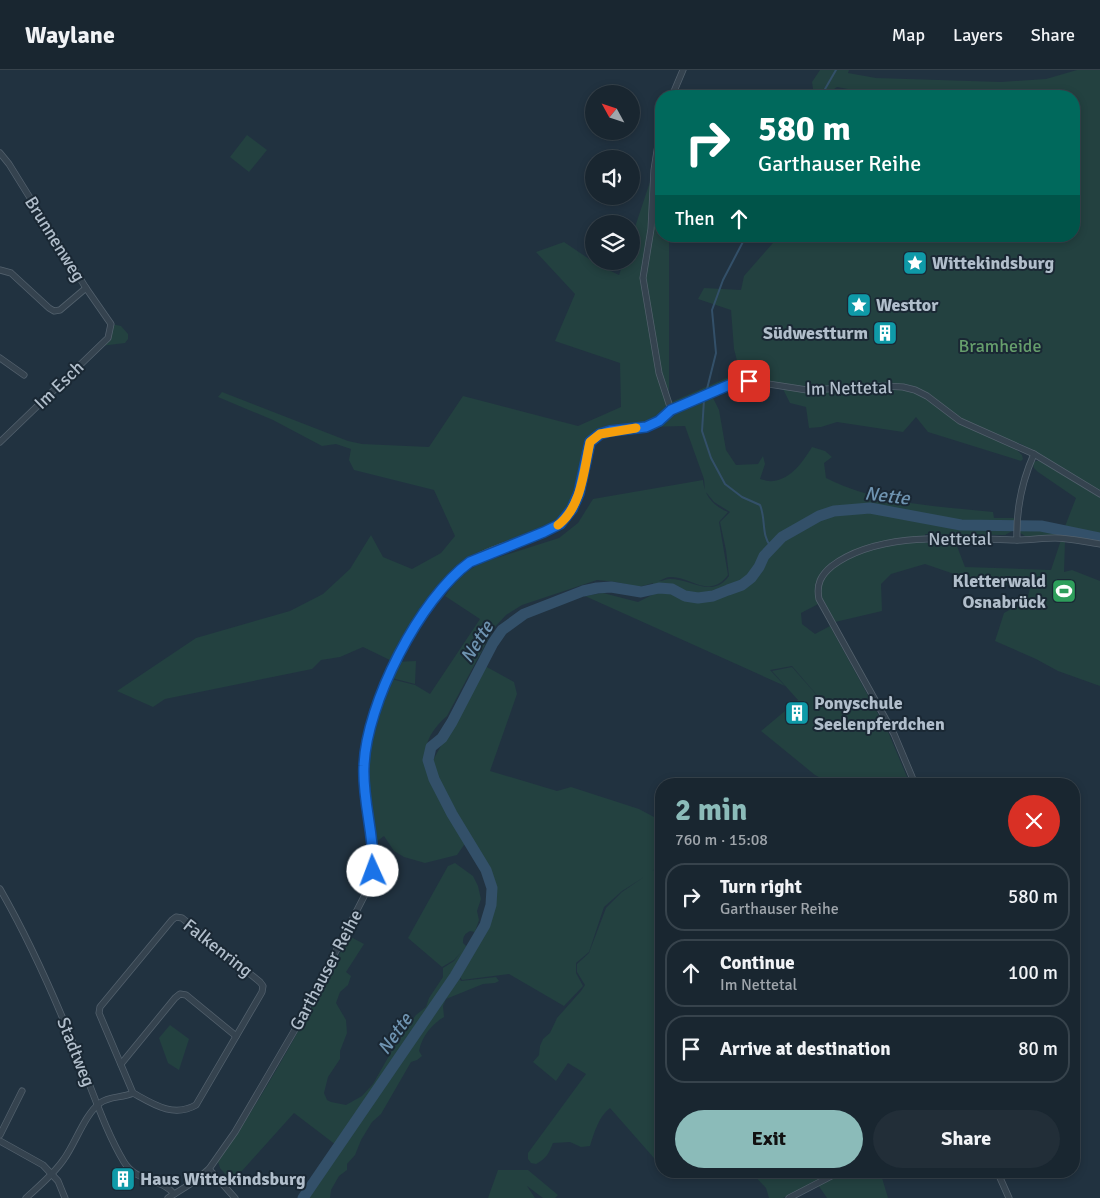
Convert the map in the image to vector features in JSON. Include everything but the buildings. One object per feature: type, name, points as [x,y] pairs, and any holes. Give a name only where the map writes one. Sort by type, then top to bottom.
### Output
[{"type":"street","points":[[675,90],[683,70]]},
{"type":"street","name":"Brunnenweg","points":[[0,153],[9,164],[86,288],[111,324]]},
{"type":"street","points":[[655,164],[651,229],[643,278],[658,372],[671,410]]},
{"type":"street","points":[[0,270],[10,273],[54,311],[60,310],[86,288]]},
{"type":"street","name":"Im Esch","points":[[0,442],[108,338],[111,324]]},
{"type":"street","points":[[0,358],[24,375]]},
{"type":"street","name":"Im Nettetal","points":[[683,406],[729,385],[749,381],[807,390],[871,386],[903,387],[927,396],[960,421],[1034,454],[1100,494]]},
{"type":"street","name":"Garthauser Reihe","points":[[168,1198],[195,1181],[209,1169],[234,1132],[300,1021],[372,881],[374,862],[364,773],[367,740],[390,671],[413,630],[444,586],[465,565],[480,556],[550,529],[560,524],[567,517],[579,493],[590,442],[596,437],[610,431],[646,427],[659,421],[671,410],[683,406]]},
{"type":"street","points":[[1017,540],[1016,522],[1020,501],[1034,454]]},
{"type":"street","name":"Nettetal","points":[[912,778],[894,734],[819,599],[818,584],[826,571],[859,551],[904,540],[929,538],[1017,540],[1054,538],[1100,544]]},
{"type":"street","name":"Stadtweg","points":[[0,889],[43,972],[97,1105],[125,1163],[133,1172],[145,1180],[164,1186],[174,1194]]},
{"type":"street","name":"Falkenring","points":[[176,917],[182,918],[263,986],[262,992],[196,1105],[173,1111],[133,1093],[121,1064],[99,1013],[100,1007],[176,917]]},
{"type":"street","points":[[121,1064],[180,994],[186,996],[236,1036]]},
{"type":"street","points":[[0,1136],[22,1091]]},
{"type":"street","points":[[26,1198],[64,1159],[97,1105],[107,1099],[124,1097],[133,1093]]},
{"type":"street","points":[[0,1141],[43,1165],[58,1181],[65,1198]]},
{"type":"street","points":[[209,1169],[235,1198]]},
{"type":"street","points":[[789,1198],[827,1178]]},
{"type":"street","points":[[1000,1178],[1009,1198]]},
{"type":"green space","name":"Bramheide","points":[[820,70],[849,70],[848,73],[876,78],[1001,82],[1046,79],[1077,70],[1100,70],[1100,536],[1064,529],[1076,498],[1034,468],[1033,463],[1041,461],[1044,456],[1019,443],[1016,449],[1022,455],[1023,459],[1021,461],[928,432],[916,417],[903,432],[837,422],[821,427],[809,428],[806,407],[790,403],[781,385],[749,381],[711,394],[719,410],[726,450],[736,465],[758,464],[763,456],[765,464],[760,479],[771,481],[786,477],[805,458],[812,447],[825,451],[832,457],[824,463],[826,478],[845,487],[886,499],[993,512],[994,518],[1014,518],[1014,530],[1005,535],[925,534],[925,543],[955,541],[965,567],[1051,570],[1061,540],[1065,541],[1064,572],[1072,570],[1100,581],[1100,686],[1058,671],[995,641],[1004,613],[1027,600],[1030,588],[963,580],[960,576],[925,564],[891,574],[881,584],[882,611],[835,622],[824,601],[801,613],[802,624],[815,634],[830,626],[889,734],[907,778],[821,778],[761,731],[798,700],[772,671],[792,667],[828,708],[792,666],[770,670],[785,686],[585,596],[603,593],[638,602],[652,595],[653,583],[639,587],[597,580],[522,605],[506,615],[494,628],[447,716],[431,735],[426,746],[425,765],[466,842],[457,855],[425,863],[404,857],[394,851],[384,836],[376,842],[367,764],[371,741],[391,679],[415,685],[430,694],[480,619],[445,596],[459,577],[480,563],[559,538],[578,523],[593,499],[703,480],[705,489],[704,479],[685,426],[646,427],[610,431],[590,442],[579,493],[560,524],[480,556],[453,576],[395,662],[416,661],[415,684],[388,677],[394,662],[363,647],[340,657],[321,660],[312,669],[165,699],[153,707],[117,691],[196,638],[290,611],[323,594],[350,569],[371,535],[383,557],[412,569],[441,553],[455,536],[434,490],[354,470],[349,460],[351,449],[336,444],[322,446],[273,420],[218,397],[222,392],[348,441],[362,444],[429,447],[463,396],[578,426],[621,407],[620,363],[555,341],[575,294],[536,252],[564,242],[585,256],[585,270],[608,270],[619,275],[621,270],[640,270],[639,215],[654,170],[655,242],[669,242],[669,403],[740,372],[734,349],[731,310],[698,299],[704,288],[741,290],[744,276],[774,242],[1080,242],[1080,90],[853,90],[837,87],[833,90],[814,90],[812,82]],"holes":[[[706,492],[714,502],[730,512],[720,522],[729,576],[722,583],[716,586],[709,587],[670,579],[659,581],[669,577],[707,586],[714,586],[721,582],[728,575],[719,522],[728,512],[718,507],[710,499]]]},
{"type":"green space","points":[[247,135],[267,150],[249,172],[230,157]]},
{"type":"green space","points":[[111,324],[121,326],[128,334],[128,339],[125,343],[100,346],[108,338]]},
{"type":"green space","points":[[1040,529],[1100,542],[1054,536],[1025,536],[1019,532],[1019,530]]},
{"type":"green space","points":[[485,666],[514,682],[517,694],[490,771],[557,791],[571,787],[639,809],[655,818],[655,869],[652,871],[655,869],[655,1159],[610,1108],[600,1120],[590,1146],[581,1147],[570,1142],[553,1143],[547,1155],[536,1164],[531,1163],[528,1159],[528,1153],[586,1074],[568,1063],[556,1081],[533,1062],[539,1055],[543,1039],[550,1033],[557,1018],[585,985],[577,972],[577,964],[589,953],[606,908],[622,892],[644,877],[622,891],[604,907],[589,952],[576,963],[576,973],[583,986],[564,1006],[509,974],[462,980],[460,977],[490,919],[494,892],[491,877],[432,768],[432,762]]},
{"type":"green space","points":[[455,863],[473,876],[481,899],[477,911],[479,920],[475,932],[470,931],[464,937],[463,943],[467,947],[459,978],[461,981],[496,977],[499,981],[483,984],[446,999],[443,1006],[444,1017],[435,1023],[422,1040],[419,1051],[422,1056],[411,1062],[381,1114],[372,1122],[361,1140],[355,1155],[347,1164],[347,1170],[339,1176],[331,1190],[330,1198],[300,1198],[336,1145],[294,1113],[232,1182],[220,1168],[218,1162],[271,1079],[349,936],[364,944],[346,972],[351,976],[348,985],[340,992],[336,1003],[346,1020],[347,1033],[340,1051],[340,1059],[328,1077],[324,1093],[327,1100],[346,1105],[362,1096],[373,1084],[398,1040],[416,1015],[426,1007],[429,998],[443,977],[443,968],[454,961],[461,952],[454,960],[442,967],[408,938],[448,866]]},
{"type":"green space","points":[[170,1025],[189,1039],[179,1070],[168,1063],[159,1038]]},
{"type":"green space","points":[[498,1170],[528,1170],[558,1195],[555,1198],[543,1198],[527,1186],[535,1198],[488,1198]]},
{"type":"green space","points":[[757,1178],[882,1178],[888,1198],[827,1198],[816,1182],[783,1198],[769,1198],[766,1188]]},
{"type":"waterway","points":[[824,90],[836,70]]},
{"type":"waterway","points":[[706,393],[716,353],[712,310],[723,280],[743,242]]},
{"type":"waterway","points":[[704,400],[702,431],[711,458],[725,484],[742,497],[760,505],[766,537],[771,547]]},
{"type":"waterway","name":"Nette","points":[[303,1198],[455,976],[485,925],[491,905],[492,888],[486,870],[452,814],[434,779],[428,760],[431,747],[442,738],[452,722],[493,643],[502,630],[524,614],[583,591],[597,588],[611,587],[641,592],[659,588],[672,589],[685,596],[698,598],[713,596],[742,585],[751,578],[764,556],[782,537],[819,516],[834,511],[870,508],[961,525],[1041,526],[1100,538]]},
{"type":"slow traffic","points":[[558,525],[567,517],[579,493],[590,442],[600,434],[636,428]]},
{"type":"place","name":"Wittekindsburg","points":[[915,263]]},
{"type":"place","name":"Westtor","points":[[859,305]]},
{"type":"place","name":"Südwestturm","points":[[885,333]]},
{"type":"place","name":"Kletterwald Osnabrück","points":[[1064,591]]},
{"type":"place","name":"Ponyschule Seelenpferdchen","points":[[797,713]]},
{"type":"place","name":"Haus Wittekindsburg","points":[[123,1179]]},
{"type":"route","points":[[373,871],[372,839],[364,773],[367,740],[383,689],[394,662],[413,630],[444,586],[460,569],[480,556],[560,524],[572,509],[579,493],[590,442],[600,434],[646,427],[659,421],[671,410],[729,385],[749,381]]}]
